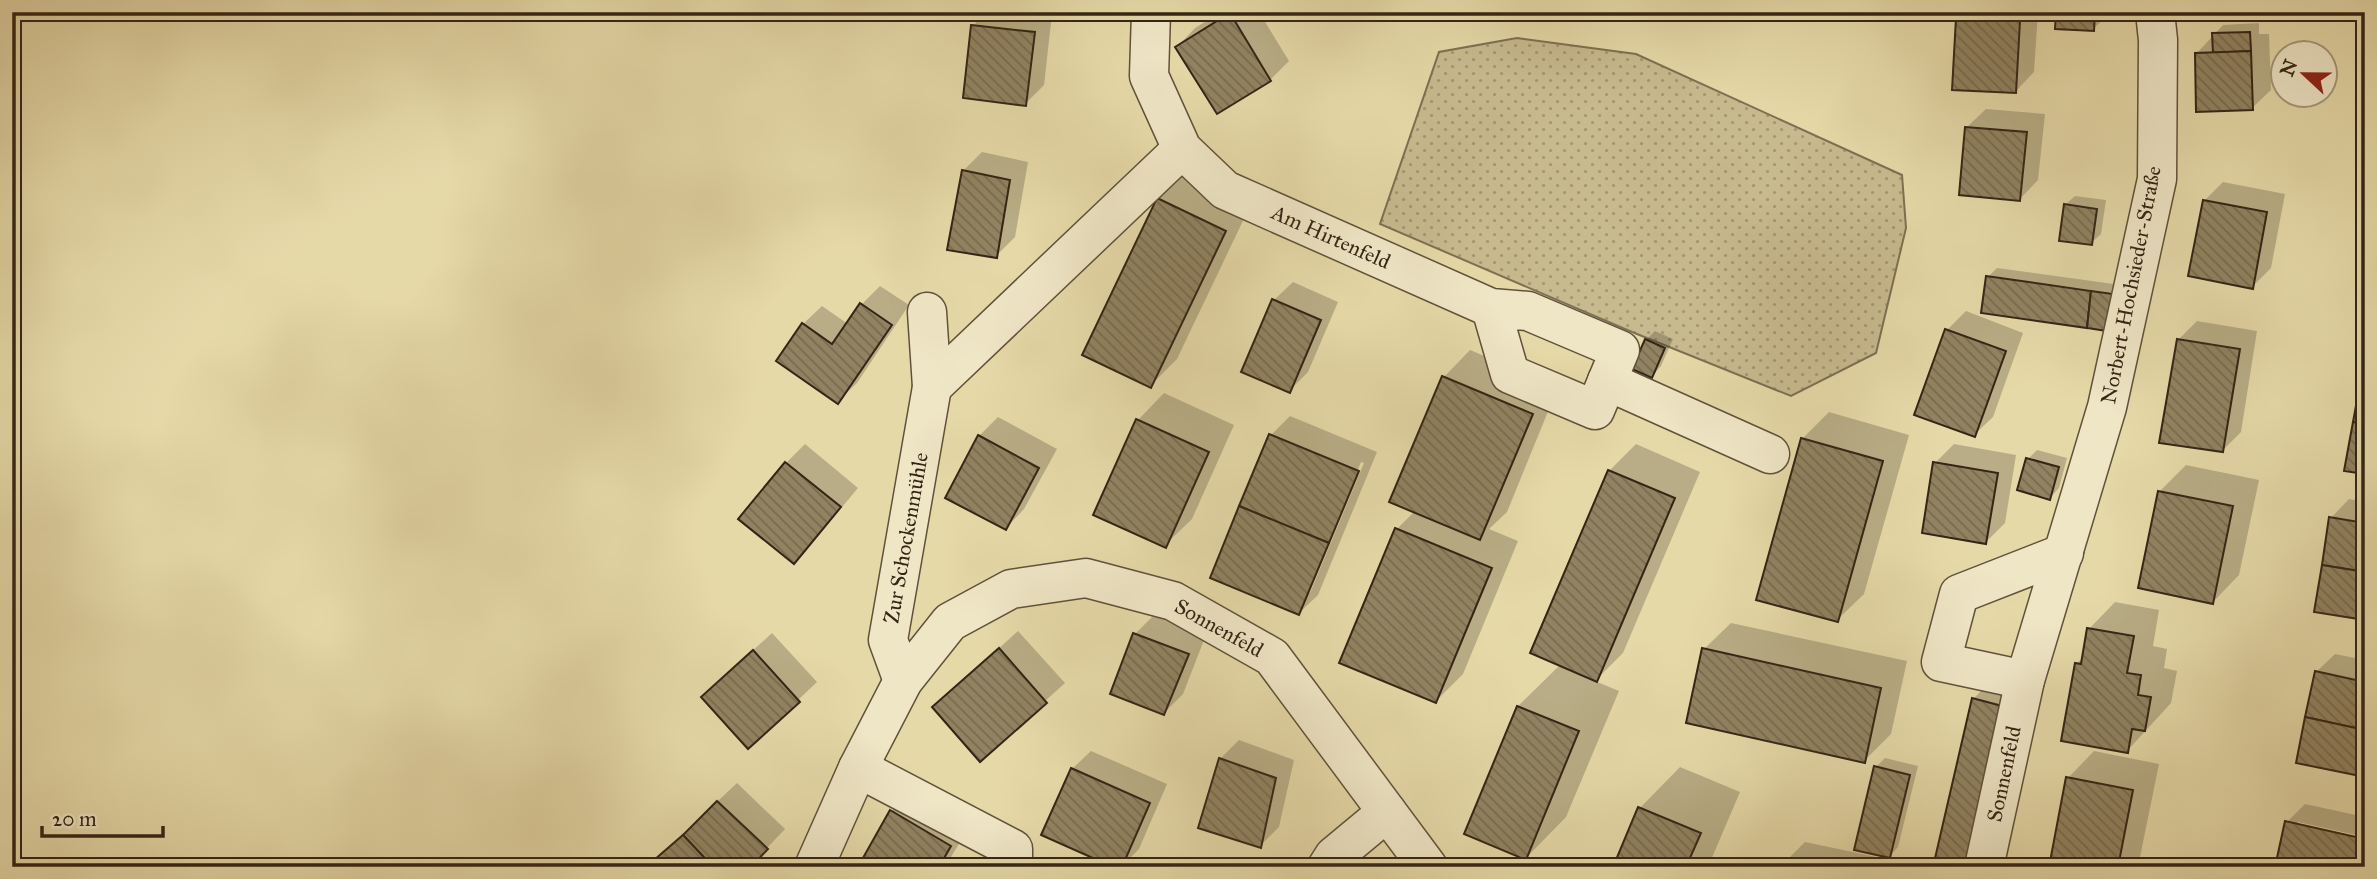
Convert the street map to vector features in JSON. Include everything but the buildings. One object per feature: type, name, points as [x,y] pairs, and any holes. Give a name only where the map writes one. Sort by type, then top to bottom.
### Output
[{"type":"street","name":"Am Hirtenfeld","points":[[1151,12],[1149,76],[1182,149],[1225,190],[1491,308],[1528,311],[1620,349],[1595,410],[1510,374],[1491,308]]},
{"type":"street","name":"Norbert-Hochsieder-Straße","points":[[2025,680],[2107,407],[2157,179],[2158,40],[2155,12]]},
{"type":"street","points":[[932,387],[1182,149]]},
{"type":"street","name":"Zur Schockenmühle","points":[[903,681],[888,640],[932,387],[927,312]]},
{"type":"street","points":[[1607,381],[1770,454]]},
{"type":"street","points":[[2025,680],[1941,662],[1959,594],[2064,553]]},
{"type":"street","name":"Sonnenfeld","points":[[903,681],[950,621],[1011,589],[1086,578],[1173,601],[1272,657],[1428,867]]},
{"type":"street","name":"Sonnenfeld","points":[[1984,867],[2025,680]]},
{"type":"street","points":[[814,867],[858,768],[903,681]]},
{"type":"street","points":[[858,768],[1013,849],[1013,867]]},
{"type":"street","points":[[1326,867],[1334,856],[1387,812]]},
{"type":"shaded area","points":[[1517,38],[1636,54],[1902,175],[1906,228],[1876,353],[1791,396],[1632,332],[1380,224],[1439,52]]}]
